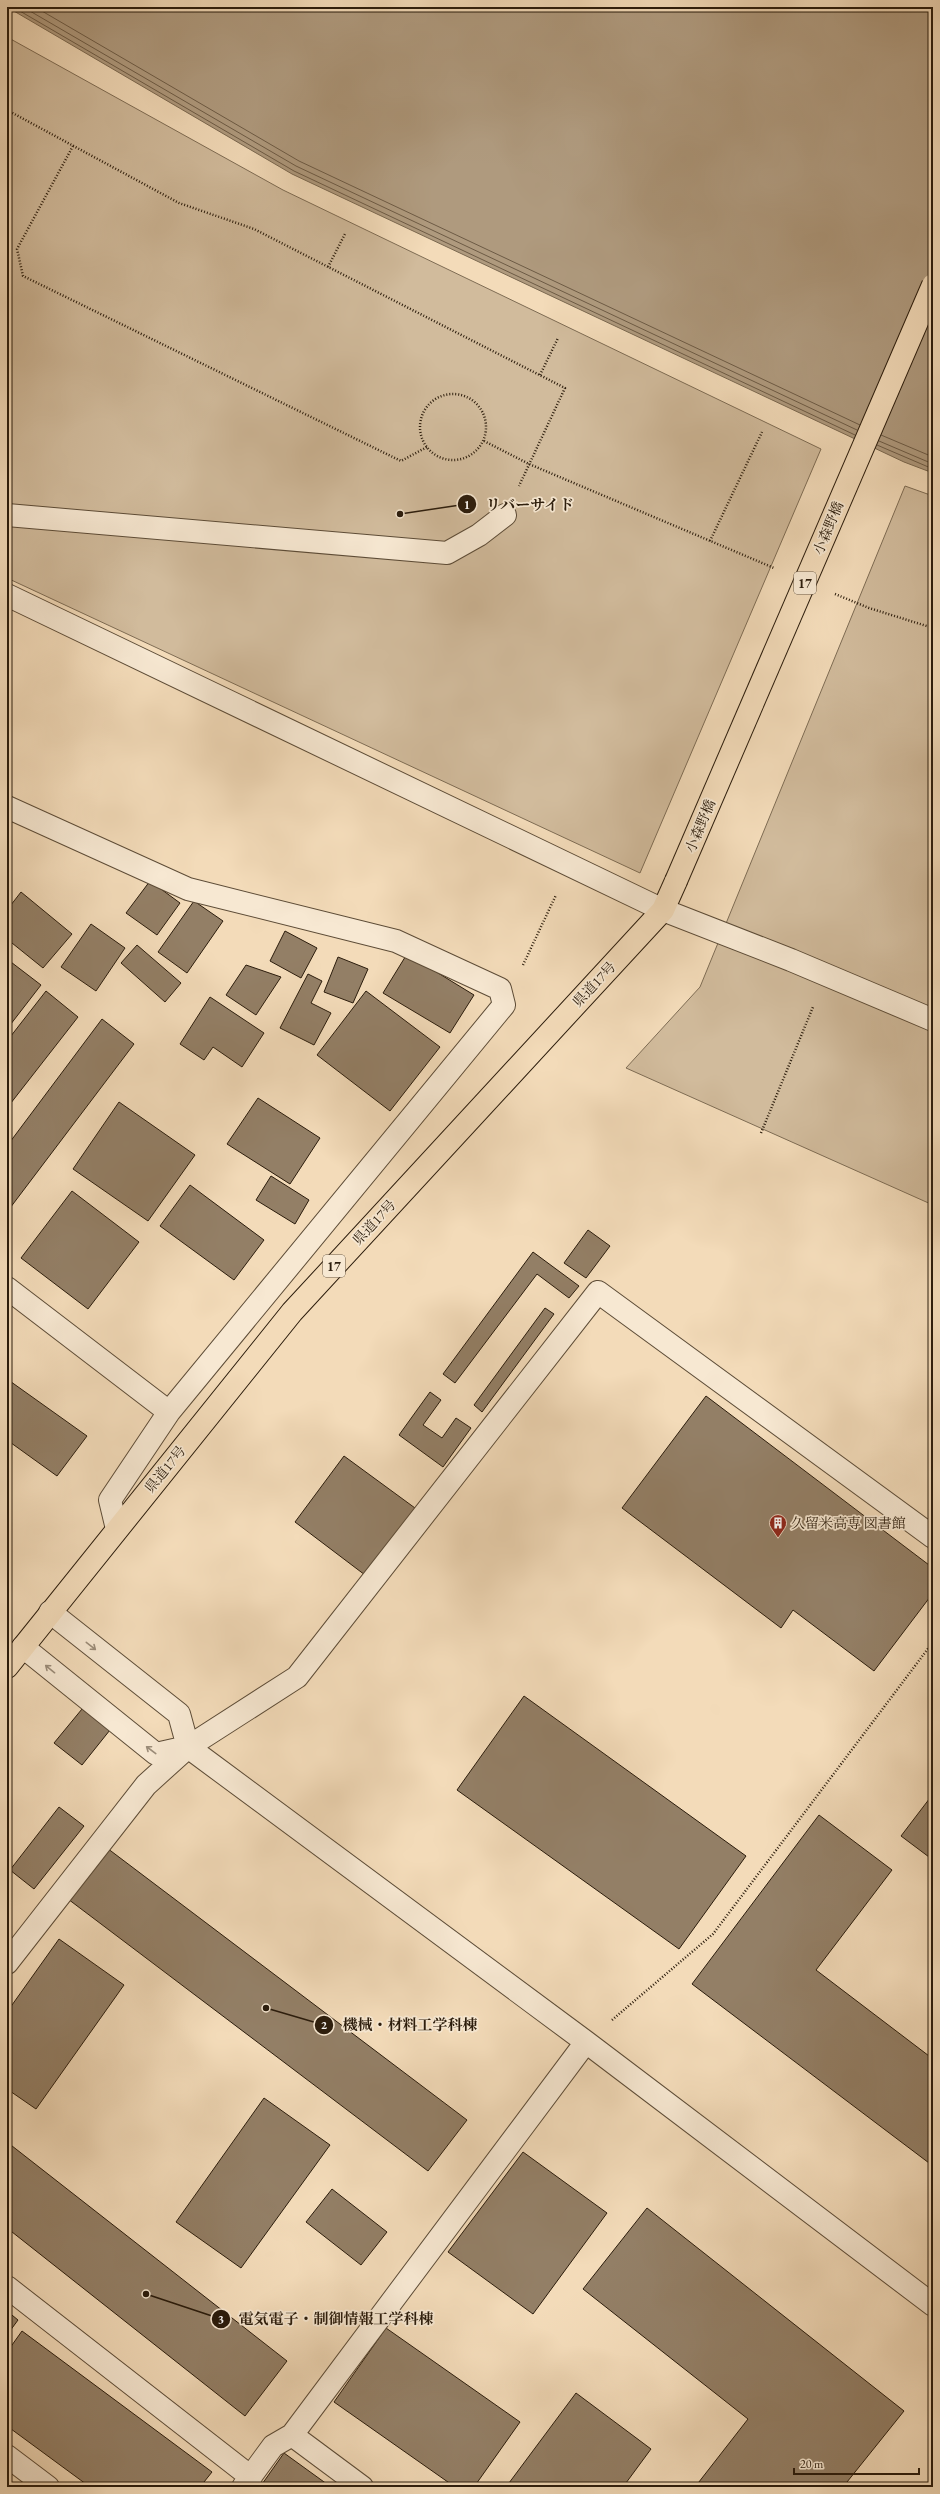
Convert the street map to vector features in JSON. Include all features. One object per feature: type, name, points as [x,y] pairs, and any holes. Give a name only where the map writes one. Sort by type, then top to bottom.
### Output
[{"type":"main road","name":"小森野橋","points":[[676,881],[933,285]]},
{"type":"main road","name":"県道17号","points":[[7,1667],[292,1312],[663,910],[676,881]]},
{"type":"street","points":[[7,515],[447,553],[479,535],[505,515]]},
{"type":"street","points":[[7,595],[663,910],[826,975],[933,1020]]},
{"type":"street","points":[[7,807],[188,889],[396,941],[500,989],[504,1005],[169,1412],[110,1500],[117,1529]]},
{"type":"street","points":[[7,1288],[169,1412]]},
{"type":"street","points":[[7,1963],[146,1785],[188,1747],[297,1677],[598,1292],[933,1537]]},
{"type":"street","points":[[50,1612],[179,1714],[188,1747],[586,2042],[933,2305]]},
{"type":"street","points":[[23,1647],[156,1754],[188,1747]]},
{"type":"street","points":[[7,2287],[247,2482],[273,2446],[292,2435],[586,2042]]},
{"type":"street","points":[[292,2435],[362,2487]]},
{"type":"street","points":[[7,2456],[48,2487]]},
{"type":"path","points":[[7,110],[179,203],[254,229],[565,388],[505,515]]},
{"type":"path","points":[[73,146],[17,249],[23,276],[401,461],[427,446]]},
{"type":"path","points":[[328,267],[345,234]]},
{"type":"path","points":[[540,375],[558,338]]},
{"type":"path","points":[[447,394],[467,397],[482,411],[487,431],[484,441],[477,450],[468,457],[456,460],[445,459],[434,454],[427,446],[421,430],[423,414],[437,398],[447,394]]},
{"type":"path","points":[[710,541],[762,432]]},
{"type":"path","points":[[484,441],[529,464],[775,569]]},
{"type":"path","points":[[833,593],[869,608],[933,628]]},
{"type":"path","points":[[504,1005],[557,892]]},
{"type":"path","points":[[761,1133],[826,975]]},
{"type":"path","points":[[586,2042],[713,1934],[933,1642]]},
{"type":"shaded area","points":[[7,37],[283,190],[821,449],[640,873],[7,578]]},
{"type":"shaded area","points":[[905,486],[933,496],[933,1205],[626,1068],[700,987]]},
{"type":"water","points":[[7,7],[933,7],[933,473],[904,462],[292,174]]},
{"type":"building","points":[[150,881],[180,903],[157,935],[126,913]]},
{"type":"building","points":[[21,892],[72,934],[43,968],[7,939],[7,910]]},
{"type":"building","points":[[194,901],[223,921],[187,973],[158,952]]},
{"type":"building","points":[[91,924],[125,948],[96,991],[61,967]]},
{"type":"building","points":[[285,931],[317,948],[301,978],[270,961]]},
{"type":"building","points":[[137,945],[181,983],[165,1002],[121,963]]},
{"type":"building","points":[[407,954],[474,995],[450,1033],[383,993]]},
{"type":"building","points":[[338,957],[368,969],[353,1003],[324,992]]},
{"type":"building","points":[[7,959],[41,985],[7,1029]]},
{"type":"building","points":[[246,965],[281,977],[256,1015],[226,995]]},
{"type":"building","points":[[308,974],[322,981],[311,1003],[331,1013],[314,1045],[280,1028]]},
{"type":"building","points":[[46,991],[78,1017],[7,1108],[7,1041]]},
{"type":"building","points":[[366,991],[440,1047],[390,1111],[317,1055]]},
{"type":"building","points":[[210,997],[264,1033],[242,1067],[213,1047],[204,1060],[180,1044]]},
{"type":"building","points":[[102,1019],[134,1044],[7,1212],[7,1146]]},
{"type":"building","points":[[258,1098],[320,1138],[290,1184],[227,1144]]},
{"type":"building","points":[[119,1102],[195,1155],[148,1221],[73,1169]]},
{"type":"building","points":[[271,1176],[309,1200],[295,1224],[256,1200]]},
{"type":"building","points":[[190,1185],[264,1240],[234,1280],[160,1226]]},
{"type":"building","points":[[72,1191],[139,1242],[88,1309],[21,1258]]},
{"type":"building","points":[[588,1230],[610,1246],[586,1278],[564,1263]]},
{"type":"building","points":[[533,1252],[579,1286],[569,1298],[537,1274],[455,1383],[443,1374]]},
{"type":"building","points":[[545,1308],[554,1314],[482,1412],[474,1405]]},
{"type":"building","points":[[7,1379],[87,1436],[57,1476],[7,1440]]},
{"type":"building","points":[[430,1392],[441,1400],[423,1425],[442,1438],[456,1418],[471,1428],[443,1467],[399,1435]]},
{"type":"building","name":"久留米高専 図書館","points":[[706,1396],[933,1568],[933,1593],[874,1671],[793,1610],[781,1628],[622,1508]]},
{"type":"building","points":[[344,1456],[415,1508],[365,1575],[295,1522]]},
{"type":"building","points":[[524,1696],[746,1856],[679,1949],[457,1790]]},
{"type":"building","points":[[82,1709],[110,1730],[82,1765],[54,1743]]},
{"type":"building","points":[[933,1794],[933,1860],[901,1836]]},
{"type":"building","points":[[59,1807],[84,1826],[34,1889],[10,1870]]},
{"type":"building","points":[[819,1815],[892,1870],[816,1970],[933,2059],[933,2166],[692,1984]]},
{"type":"building","points":[[103,1845],[467,2120],[428,2171],[64,1896]]},
{"type":"building","points":[[59,1939],[124,1985],[36,2109],[7,2089],[7,2012]]},
{"type":"building","points":[[264,2098],[330,2145],[241,2268],[176,2222]]},
{"type":"building","points":[[7,2142],[287,2361],[245,2416],[7,2228]]},
{"type":"building","points":[[523,2152],[607,2213],[533,2314],[448,2252]]},
{"type":"building","points":[[332,2189],[387,2232],[361,2265],[306,2222]]},
{"type":"building","points":[[647,2208],[904,2411],[843,2487],[695,2487],[748,2419],[583,2289]]},
{"type":"building","points":[[7,2311],[18,2320],[7,2335]]},
{"type":"building","points":[[386,2328],[520,2422],[474,2487],[455,2487],[334,2402]]},
{"type":"building","points":[[22,2331],[212,2472],[200,2487],[90,2487],[7,2426],[7,2352]]},
{"type":"building","points":[[576,2393],[651,2449],[623,2487],[506,2487]]},
{"type":"building","points":[[284,2453],[331,2487],[260,2487]]},
{"type":"place","name":"リバーサイド","points":[[400,514]]},
{"type":"place","name":"久留米高専 図書館","points":[[778,1538]]},
{"type":"place","name":"機械・材料工学科棟","points":[[266,2008]]},
{"type":"place","name":"電気電子・制御情報工学科棟","points":[[146,2294]]}]
